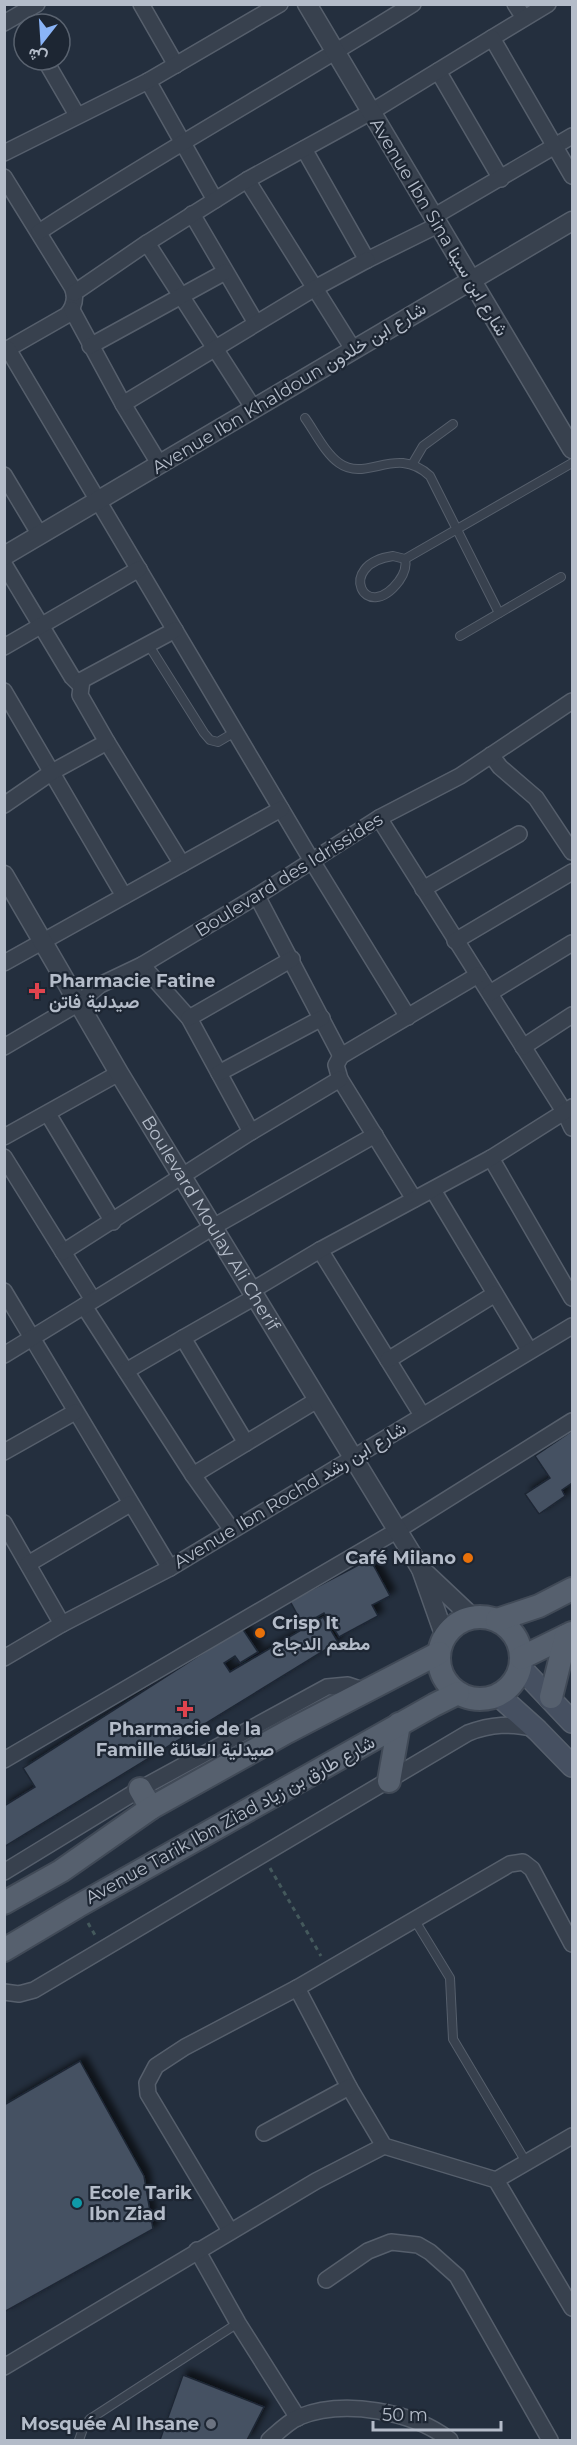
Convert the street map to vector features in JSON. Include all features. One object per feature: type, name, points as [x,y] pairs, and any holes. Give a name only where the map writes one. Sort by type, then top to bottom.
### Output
[{"type":"main road","points":[[497,1620],[539,1606],[573,1589]]},
{"type":"main road","points":[[4,1903],[61,1871],[145,1798],[366,1690],[442,1645],[468,1612],[539,1606]]},
{"type":"main road","points":[[442,1645],[441,1673],[448,1685],[458,1693],[471,1698],[485,1699],[498,1695],[513,1683],[520,1663],[516,1638],[497,1620],[468,1612]]},
{"type":"main road","points":[[520,1663],[569,1634]]},
{"type":"main road","points":[[551,1697],[569,1634]]},
{"type":"main road","points":[[520,1663],[573,1722]]},
{"type":"main road","name":"Avenue Tarik Ibn Ziad شارع طارق بن زياد","points":[[4,1950],[399,1724],[458,1693]]},
{"type":"main road","points":[[498,1695],[573,1766]]},
{"type":"main road","points":[[389,1780],[399,1724]]},
{"type":"street","points":[[23,12],[37,4]]},
{"type":"street","points":[[141,4],[176,65]]},
{"type":"street","points":[[4,153],[148,81],[280,4]]},
{"type":"street","name":"Avenue Ibn Sina شارع ابن سينا","points":[[307,4],[573,449]]},
{"type":"street","points":[[39,232],[183,142],[413,4]]},
{"type":"street","points":[[515,4],[524,18]]},
{"type":"street","points":[[74,292],[215,200],[371,112],[548,4]]},
{"type":"street","points":[[492,38],[573,176]]},
{"type":"street","points":[[438,71],[501,179]]},
{"type":"street","points":[[52,72],[77,115]]},
{"type":"street","points":[[148,81],[215,200]]},
{"type":"street","points":[[123,404],[315,288],[435,221],[573,136]]},
{"type":"street","points":[[304,149],[367,260]]},
{"type":"street","points":[[4,177],[74,292],[72,310],[90,346],[160,465]]},
{"type":"street","points":[[248,180],[353,349]]},
{"type":"street","points":[[192,214],[256,323]]},
{"type":"street","name":"Avenue Ibn Khaldoun شارع ابن خلدون","points":[[4,556],[573,221]]},
{"type":"street","points":[[147,243],[254,409]]},
{"type":"street","points":[[90,346],[225,272]]},
{"type":"street","points":[[72,310],[6,350],[408,1017]]},
{"type":"street","points":[[4,476],[40,535]]},
{"type":"street","points":[[4,564],[72,677],[80,685]]},
{"type":"street","points":[[4,647],[139,569]]},
{"type":"street","points":[[175,630],[86,676],[80,685],[80,695],[182,864]]},
{"type":"street","points":[[4,691],[124,896]]},
{"type":"street","name":"Boulevard des Idrissides","points":[[4,1047],[79,1003],[100,985],[142,964],[257,896],[379,818],[460,776],[571,706]]},
{"type":"street","points":[[4,805],[52,772],[107,742]]},
{"type":"street","points":[[491,755],[509,775],[536,798],[567,833],[573,852]]},
{"type":"street","points":[[4,963],[281,809]]},
{"type":"street","points":[[379,818],[455,941],[524,1047],[569,1110],[573,1128]]},
{"type":"street","points":[[423,889],[519,834]]},
{"type":"street","points":[[455,941],[573,872]]},
{"type":"street","name":"Boulevard Moulay Ali Cherif","points":[[4,875],[119,1073],[421,1569],[442,1645]]},
{"type":"street","points":[[257,896],[342,1056]]},
{"type":"street","points":[[490,993],[573,943]]},
{"type":"street","points":[[189,1018],[292,959]]},
{"type":"street","points":[[142,964],[189,1018],[252,1132]]},
{"type":"street","points":[[414,1199],[340,1079],[336,1065],[342,1056],[478,975]]},
{"type":"street","points":[[524,1047],[573,1015]]},
{"type":"street","points":[[219,1073],[322,1018]]},
{"type":"street","points":[[4,1137],[119,1073]]},
{"type":"street","points":[[63,1252],[340,1079]]},
{"type":"street","points":[[126,1371],[183,1338],[320,1250],[491,1158],[569,1110]]},
{"type":"street","points":[[48,1114],[113,1222]]},
{"type":"street","points":[[4,1355],[213,1227],[375,1135]]},
{"type":"street","points":[[4,1157],[63,1252],[126,1371],[193,1475],[232,1530]]},
{"type":"street","points":[[491,1158],[573,1298]]},
{"type":"street","points":[[433,1190],[529,1350]]},
{"type":"street","points":[[320,1250],[422,1414]]},
{"type":"street","points":[[4,1291],[170,1568]]},
{"type":"street","points":[[388,1360],[495,1294]]},
{"type":"street","name":"Avenue Ibn Rochd شارع ابن رشد","points":[[6,1654],[170,1568],[422,1414],[573,1326]]},
{"type":"street","points":[[183,1338],[246,1443]]},
{"type":"street","points":[[193,1475],[317,1400]]},
{"type":"street","points":[[4,1452],[75,1412]]},
{"type":"street","points":[[4,1760],[398,1530],[573,1421]]},
{"type":"street","points":[[28,1564],[130,1504]]},
{"type":"street","points":[[4,1523],[62,1624]]},
{"type":"street","name":"Boulevard Moulay Ali Cherif","points":[[421,1569],[468,1612]]},
{"type":"street","points":[[4,1992],[19,1994],[34,1990],[468,1733],[506,1725],[537,1730]]},
{"type":"street","points":[[4,1872],[145,1798]]},
{"type":"street","points":[[230,2231],[148,2094],[147,2083],[156,2066],[185,2047],[297,1988],[510,1864],[523,1862],[532,1869],[573,1944]]},
{"type":"street","points":[[297,1988],[349,2087],[384,2146],[496,2180],[573,2308]]},
{"type":"street","points":[[264,2133],[349,2087]]},
{"type":"street","points":[[496,2180],[573,2136]]},
{"type":"street","points":[[4,2367],[197,2250],[316,2181],[384,2146]]},
{"type":"street","points":[[326,2280],[368,2251],[391,2242],[418,2245],[430,2252],[457,2276],[550,2440]]},
{"type":"street","points":[[197,2250],[238,2323],[298,2418]]},
{"type":"street","points":[[269,2440],[298,2418],[323,2411],[352,2409],[386,2413],[415,2420],[450,2440]]},
{"type":"lane","points":[[305,418],[338,462],[346,467],[368,468],[403,462],[413,463],[430,476],[499,613]]},
{"type":"lane","points":[[413,463],[423,446],[453,424]]},
{"type":"lane","points":[[405,559],[405,570],[389,591],[374,597],[366,594],[360,588],[359,580],[362,574],[378,560],[393,556],[405,559],[457,527],[573,463]]},
{"type":"lane","points":[[460,636],[561,577]]},
{"type":"lane","points":[[148,644],[204,734],[210,740],[218,742],[235,732]]},
{"type":"lane","points":[[414,1919],[450,1978],[453,2039],[526,2162]]},
{"type":"lane","points":[[79,2440],[84,2426],[90,2419],[238,2323]]},
{"type":"path","points":[[263,1856],[329,1969]]},
{"type":"path","points":[[78,1906],[104,1949]]},
{"type":"building","points":[[572,1431],[572,1483],[562,1490],[565,1496],[539,1514],[525,1494],[550,1478],[535,1456]]},
{"type":"building","points":[[370,1559],[390,1596],[372,1605],[378,1616],[339,1637],[324,1613],[303,1625],[290,1601]]},
{"type":"building","points":[[323,1617],[338,1642],[4,1847],[4,1806],[35,1787],[23,1768],[242,1628],[258,1652],[240,1663],[235,1656],[224,1663],[230,1672]]},
{"type":"building","name":"Ecole Tarik Ibn Ziad","points":[[80,2061],[144,2176],[153,2229],[4,2312],[4,2105]]},
{"type":"building","name":"Mosquée Al Ihsane","points":[[183,2375],[264,2407],[247,2440],[160,2440]]},
{"type":"place","name":"Pharmacie Fatine صيدلية فاتن","points":[[37,991]]},
{"type":"place","name":"Café Milano","points":[[468,1558]]},
{"type":"place","name":"Crisp It مطعم الدجاج","points":[[260,1633]]},
{"type":"place","name":"Pharmacie de la Famille صيدلية العائلة","points":[[185,1709]]},
{"type":"place","name":"Ecole Tarik Ibn Ziad","points":[[77,2203]]},
{"type":"place","name":"Mosquée Al Ihsane","points":[[211,2424]]}]
